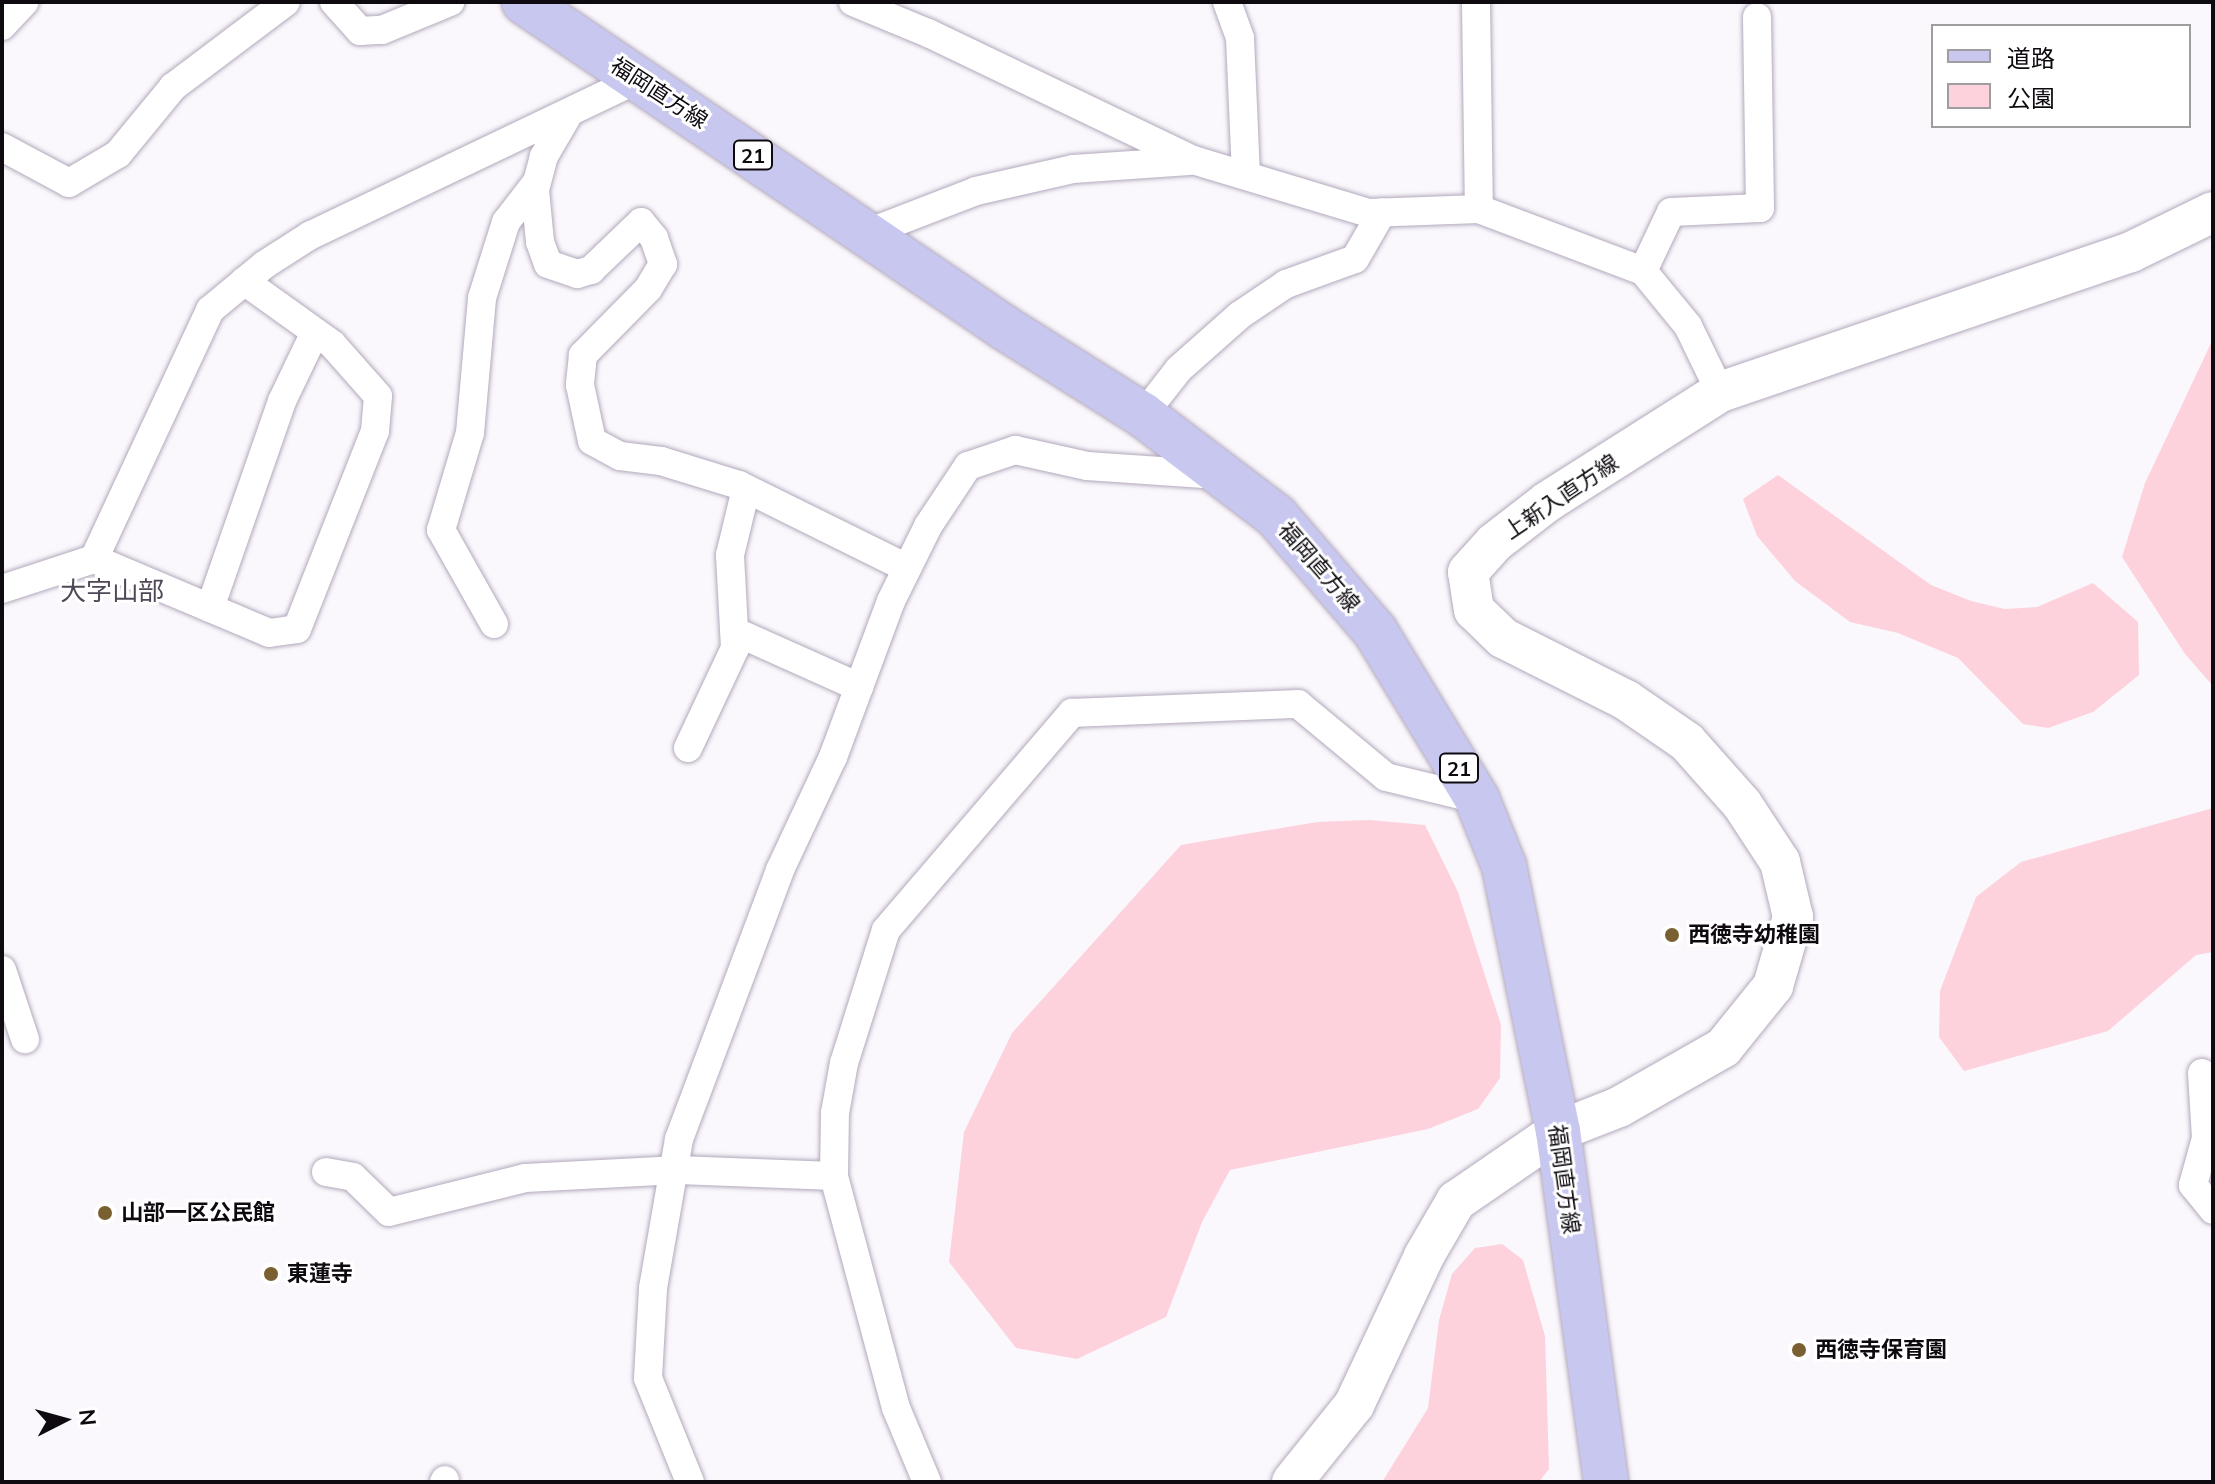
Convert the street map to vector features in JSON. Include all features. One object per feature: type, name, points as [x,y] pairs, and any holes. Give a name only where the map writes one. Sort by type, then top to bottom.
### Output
[{"type":"main road","name":"福岡直方線","points":[[524,2],[636,80],[870,232],[1005,328],[1143,415],[1276,516],[1375,631],[1477,799],[1504,866],[1558,1131],[1606,1482]]},
{"type":"main road","name":"上新入直方線","points":[[1558,1131],[1619,1107],[1723,1048],[1773,986],[1793,917],[1780,862],[1742,804],[1687,742],[1626,700],[1503,638],[1474,610],[1468,572],[1494,543],[1547,502],[1720,392],[2131,252],[2213,212]]},
{"type":"main road","points":[[1292,1482],[1354,1405],[1424,1256],[1456,1201],[1558,1131]]},
{"type":"street","points":[[2,26],[24,2]]},
{"type":"street","points":[[2,147],[69,183],[118,154],[173,87],[286,2]]},
{"type":"street","points":[[334,2],[360,31],[382,30],[450,2]]},
{"type":"street","points":[[853,2],[928,33],[1193,160],[1382,212],[1479,209],[1643,271],[1688,326],[1720,392]]},
{"type":"street","points":[[1227,2],[1240,38],[1246,175]]},
{"type":"street","points":[[1476,2],[1479,209]]},
{"type":"street","points":[[1643,271],[1671,212],[1760,208],[1757,17]]},
{"type":"street","points":[[94,559],[210,310],[244,281],[311,235],[500,142],[568,115],[636,80]]},
{"type":"street","points":[[568,115],[544,156],[536,183],[540,242],[548,264],[577,274],[591,270],[641,222],[654,238],[663,264],[648,289],[583,355],[580,385],[592,441],[620,456],[706,473],[746,489],[907,568]]},
{"type":"street","points":[[870,232],[976,191],[1073,169],[1193,160]]},
{"type":"street","points":[[494,624],[441,530],[470,433],[482,298],[506,222],[536,183]]},
{"type":"street","points":[[1143,415],[1179,369],[1240,315],[1286,284],[1355,259],[1382,212]]},
{"type":"street","points":[[2,589],[94,559],[269,633],[297,629],[375,431],[378,396],[315,332],[244,281]]},
{"type":"street","points":[[210,608],[282,401],[315,332]]},
{"type":"street","points":[[690,1482],[648,1378],[653,1288],[678,1170],[679,1139],[752,940],[907,568],[968,466],[1015,450],[1087,466],[1224,475]]},
{"type":"street","points":[[688,748],[735,648],[736,632],[728,589],[730,555],[746,489]]},
{"type":"street","points":[[736,632],[859,687]]},
{"type":"street","points":[[927,1482],[896,1408],[834,1176],[835,1113],[844,1063],[886,930],[1072,713],[1298,704],[1386,777],[1477,799]]},
{"type":"street","points":[[2,970],[25,1039]]},
{"type":"street","points":[[2202,1073],[2206,1138],[2193,1185],[2213,1210]]},
{"type":"street","points":[[326,1172],[353,1177],[389,1212],[525,1178],[678,1170],[834,1176]]},
{"type":"green space","points":[[2213,339],[2213,686],[2185,654],[2122,557],[2145,483]]},
{"type":"green space","points":[[1778,475],[1931,585],[1971,601],[2005,609],[2037,607],[2093,583],[2138,622],[2139,675],[2093,712],[2048,728],[2023,724],[1958,658],[1898,633],[1850,622],[1795,581],[1757,536],[1743,499]]},
{"type":"green space","points":[[2213,808],[2213,952],[2196,955],[2108,1031],[1964,1071],[1939,1037],[1940,991],[1976,897],[2021,862]]},
{"type":"green space","points":[[1369,820],[1425,825],[1458,892],[1501,1025],[1500,1078],[1478,1109],[1428,1129],[1230,1170],[1202,1222],[1166,1317],[1077,1359],[1016,1348],[949,1262],[964,1132],[1012,1033],[1181,845],[1317,822]]},
{"type":"green space","points":[[1502,1244],[1523,1260],[1545,1336],[1549,1469],[1539,1482],[1382,1482],[1428,1408],[1439,1320],[1452,1274],[1475,1248]]},
{"type":"place","name":"西徳寺幼稚園","points":[[1672,935]]},
{"type":"place","name":"山部一区公民館","points":[[105,1213]]},
{"type":"place","name":"東蓮寺","points":[[271,1274]]},
{"type":"place","name":"西徳寺保育園","points":[[1799,1350]]},
{"type":"district","name":"大字山部","points":[[112,591]]}]
